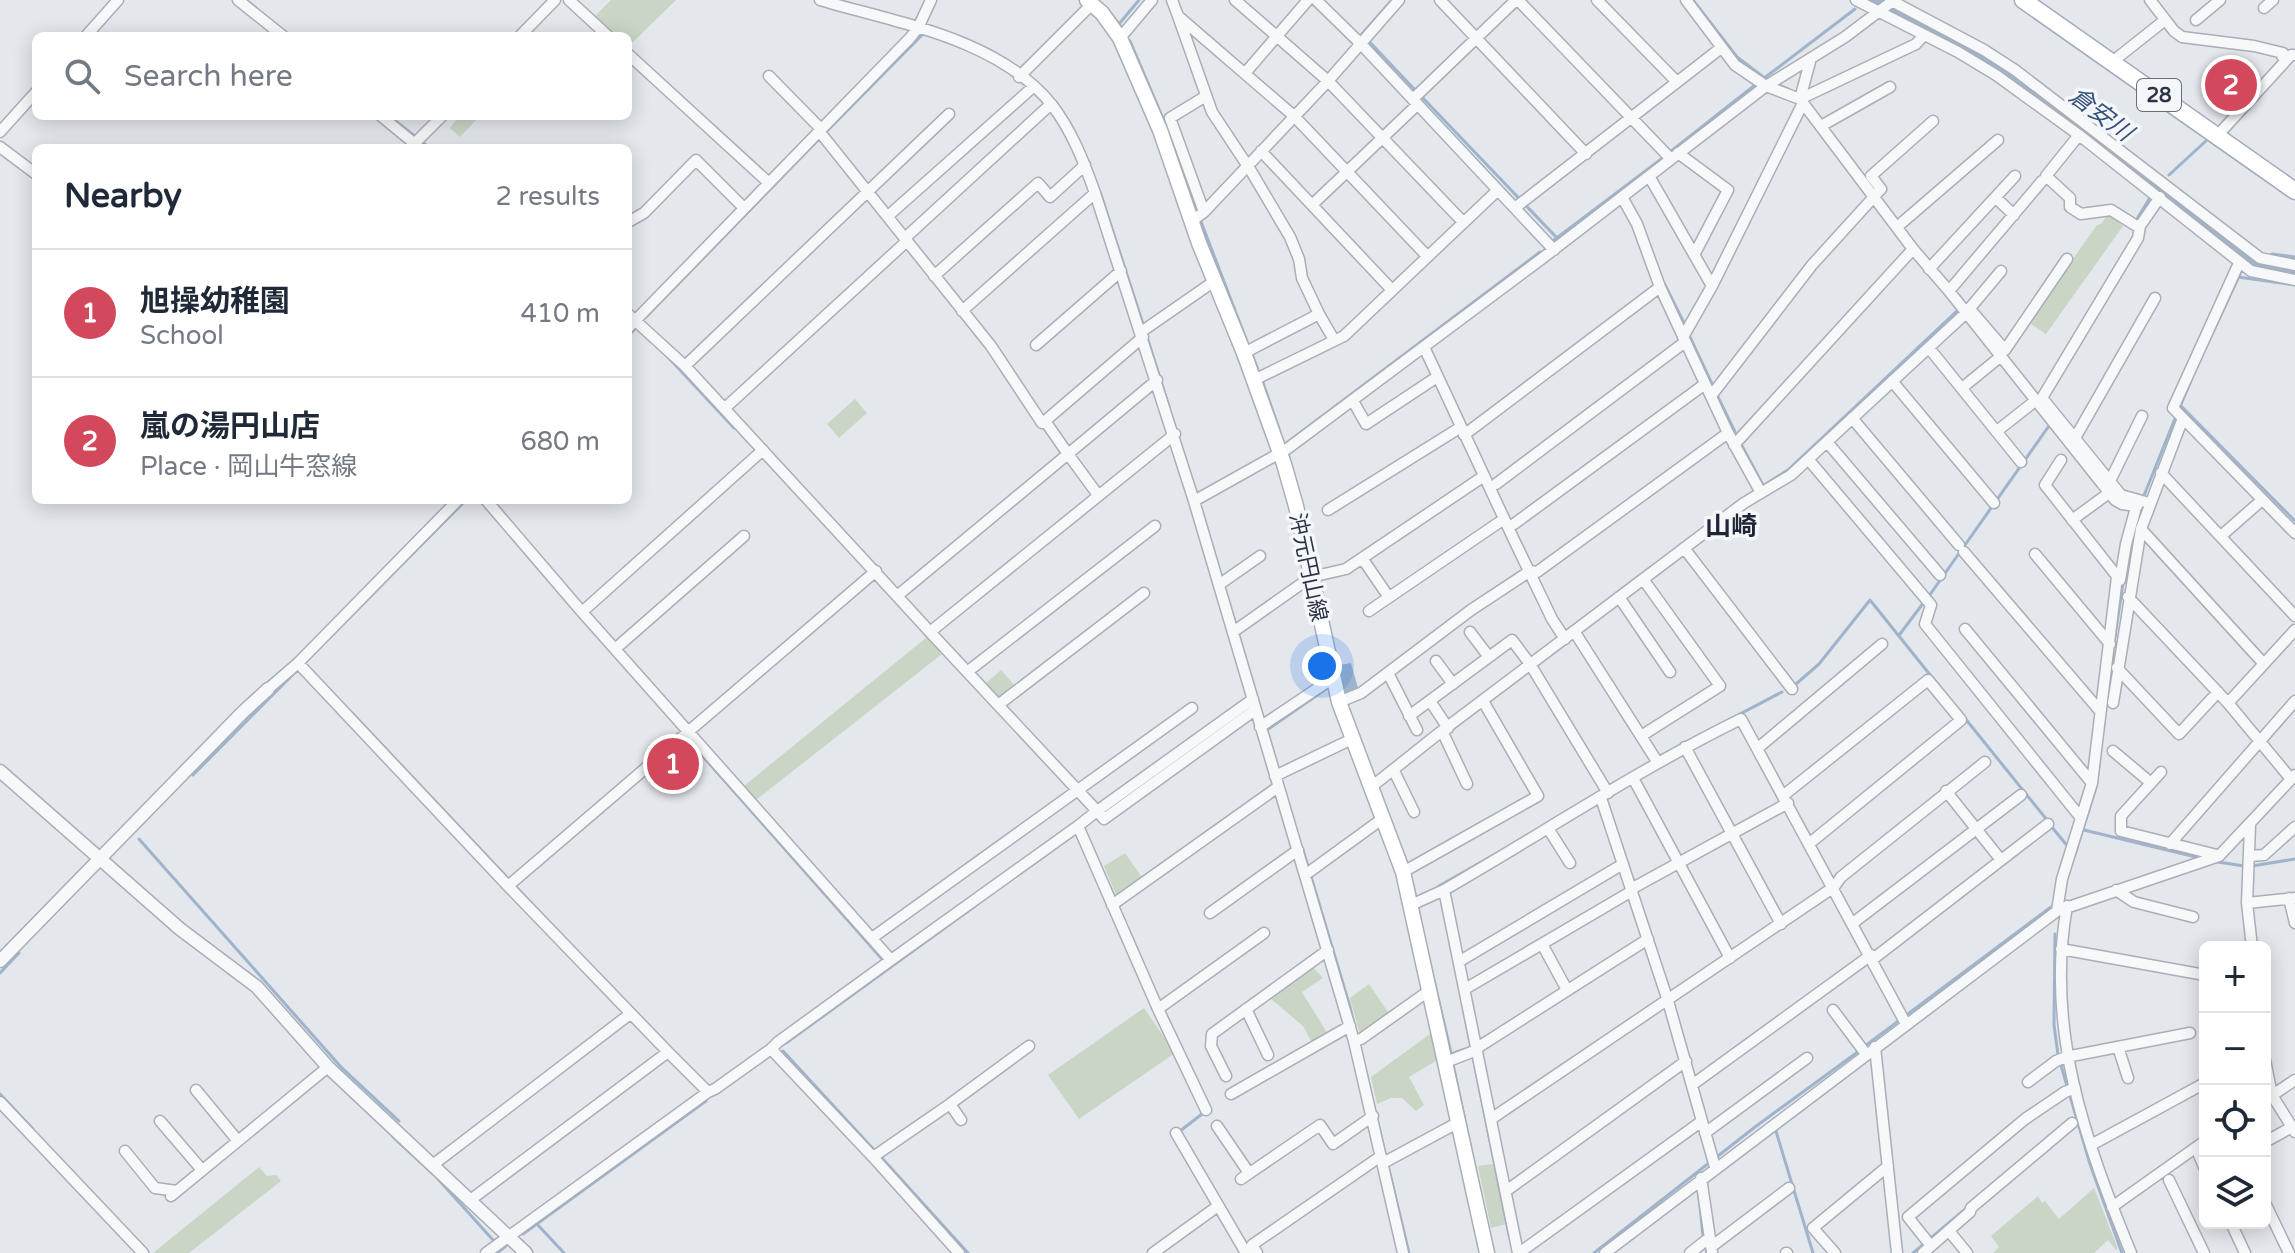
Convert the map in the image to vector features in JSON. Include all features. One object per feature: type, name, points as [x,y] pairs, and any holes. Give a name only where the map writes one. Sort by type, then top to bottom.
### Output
[{"type":"main road","name":"28","points":[[2023,0],[2294,187]]},
{"type":"main road","name":"沖元円山線","points":[[1090,2],[1120,38],[1199,216],[1216,280],[1248,350],[1284,450],[1315,576],[1333,678],[1344,700],[1352,739],[1374,785],[1382,819],[1408,871],[1430,990],[1450,1060],[1459,1122],[1487,1253]]},
{"type":"street","points":[[90,32],[118,0]]},
{"type":"street","points":[[238,0],[278,32]]},
{"type":"street","points":[[524,32],[555,0]]},
{"type":"street","points":[[569,0],[604,32]]},
{"type":"street","points":[[820,0],[964,42],[1021,75],[1051,104],[1067,126],[1095,193],[1197,500],[1254,704],[1278,775],[1278,787],[1308,873],[1350,1026],[1358,1040],[1385,1160],[1399,1251]]},
{"type":"street","points":[[632,319],[821,133],[918,28],[931,0]]},
{"type":"street","points":[[1120,38],[1152,0]]},
{"type":"street","points":[[1172,0],[1212,112],[1290,237],[1299,259],[1302,278],[1334,340]]},
{"type":"street","points":[[1235,0],[1328,81],[1463,222]]},
{"type":"street","points":[[1246,72],[1308,0]]},
{"type":"street","points":[[1316,0],[1365,40],[1498,190],[1520,204],[1554,250]]},
{"type":"street","points":[[1440,0],[1586,154]]},
{"type":"street","points":[[1313,204],[1517,0],[1670,155],[1728,190],[1694,255]]},
{"type":"street","points":[[1597,0],[1677,82]]},
{"type":"street","points":[[1686,0],[1735,65],[1766,86],[1802,98],[1899,225],[1913,249],[1950,290],[2109,493],[2122,504],[2140,502]]},
{"type":"street","points":[[1856,0],[1910,11],[1984,50],[2015,70],[2260,258],[2295,265]]},
{"type":"street","points":[[2150,0],[2174,31],[2192,40],[2254,46],[2288,57],[2217,136]]},
{"type":"street","points":[[2196,20],[2220,0]]},
{"type":"street","points":[[1021,75],[1090,2]]},
{"type":"street","points":[[1206,96],[1170,118],[1199,216],[1328,81],[1365,40],[1393,2]]},
{"type":"street","points":[[1888,5],[1924,35],[1996,75],[2079,135],[2239,263],[2261,275],[2295,280]]},
{"type":"street","points":[[1197,500],[1284,450],[1353,401],[1554,250],[1649,176],[1670,155],[1766,86],[1888,5]]},
{"type":"street","points":[[1178,16],[1294,116],[1427,256]]},
{"type":"street","points":[[2112,62],[2165,20]]},
{"type":"street","points":[[1802,98],[1916,44],[1924,35]]},
{"type":"street","points":[[1520,204],[1721,48]]},
{"type":"street","points":[[632,58],[769,183]]},
{"type":"street","points":[[1496,484],[1684,339],[1802,98],[1811,58]]},
{"type":"street","points":[[769,76],[821,133],[991,346],[1042,423],[1142,335],[1216,280]]},
{"type":"street","points":[[888,216],[1033,87]]},
{"type":"street","points":[[1823,125],[1890,87]]},
{"type":"street","points":[[0,132],[32,96]]},
{"type":"street","points":[[725,408],[1051,104]]},
{"type":"street","points":[[685,366],[949,114]]},
{"type":"street","points":[[387,120],[418,142],[438,120]]},
{"type":"street","points":[[1711,396],[1812,265],[1881,189],[1871,176],[1933,121]]},
{"type":"street","points":[[2079,135],[2046,176],[2070,201],[2070,207],[2081,214],[2111,210],[2140,226]]},
{"type":"street","points":[[1899,225],[1998,140]]},
{"type":"street","points":[[0,147],[32,171]]},
{"type":"street","points":[[1261,151],[1392,290]]},
{"type":"street","points":[[632,220],[644,213],[696,160],[744,208]]},
{"type":"street","points":[[934,276],[1038,183],[1050,197],[1085,165]]},
{"type":"street","points":[[1649,176],[1712,286]]},
{"type":"street","points":[[1931,267],[2015,176]]},
{"type":"street","points":[[1950,290],[2042,181]]},
{"type":"street","points":[[1258,377],[1344,336],[1498,190]]},
{"type":"street","points":[[962,311],[1095,193]]},
{"type":"street","points":[[1622,197],[1637,224],[1660,287],[1728,433],[1759,488]]},
{"type":"street","points":[[2140,502],[2121,495],[2042,398],[2138,238],[2140,226],[2160,197]]},
{"type":"street","points":[[1996,198],[2012,213]]},
{"type":"street","points":[[1734,445],[1913,249]]},
{"type":"street","points":[[1964,309],[2005,350],[2067,259]]},
{"type":"street","points":[[2239,263],[2173,408],[2295,533]]},
{"type":"street","points":[[1036,345],[1121,271]]},
{"type":"street","points":[[1374,785],[1445,727],[1483,701],[1528,661],[1563,635],[1574,631],[1759,488],[1791,475],[1929,348],[2001,271]]},
{"type":"street","points":[[1328,510],[1465,432],[1660,287]]},
{"type":"street","points":[[2075,438],[2155,298]]},
{"type":"street","points":[[1248,350],[1319,314]]},
{"type":"street","points":[[632,323],[685,366],[725,408],[1074,791],[1104,819],[1254,704]]},
{"type":"street","points":[[1424,347],[1563,635]]},
{"type":"street","points":[[1929,348],[2021,462]]},
{"type":"street","points":[[1962,388],[2000,357]]},
{"type":"street","points":[[1353,401],[1366,424],[1437,377]]},
{"type":"street","points":[[897,596],[1157,380]]},
{"type":"street","points":[[1892,381],[1994,503]]},
{"type":"street","points":[[1369,611],[1388,596],[1509,522],[1705,384]]},
{"type":"street","points":[[1997,431],[2035,401]]},
{"type":"street","points":[[2131,1253],[2070,1090],[2062,1059],[2062,879],[2092,783],[2126,544],[2140,502],[2161,473],[2180,414]]},
{"type":"street","points":[[2110,481],[2142,416]]},
{"type":"street","points":[[1852,418],[2100,711]]},
{"type":"street","points":[[1045,421],[1098,495]]},
{"type":"street","points":[[1344,700],[1388,673],[1471,610],[1533,571],[1728,433]]},
{"type":"street","points":[[930,632],[1175,434]]},
{"type":"street","points":[[1827,442],[1940,575]]},
{"type":"street","points":[[582,612],[763,450]]},
{"type":"street","points":[[1808,459],[1931,605],[1925,624],[2081,818]]},
{"type":"street","points":[[1605,1253],[1701,1178],[1714,1163],[1863,1050],[1875,1047],[1905,1020],[2062,909],[2219,856],[2293,777],[2128,597],[2123,580],[2045,485],[2061,460]]},
{"type":"street","points":[[2161,473],[2295,616]]},
{"type":"street","points":[[1236,631],[1315,576],[1346,569],[1484,476]]},
{"type":"street","points":[[2072,520],[2109,493]]},
{"type":"street","points":[[2221,536],[2262,500]]},
{"type":"street","points":[[2123,580],[2141,529],[2140,502]]},
{"type":"street","points":[[0,961],[243,712],[301,665],[454,504]]},
{"type":"street","points":[[489,504],[687,734],[891,960]]},
{"type":"street","points":[[967,672],[1155,526]]},
{"type":"street","points":[[2141,529],[2264,664]]},
{"type":"street","points":[[615,649],[744,536]]},
{"type":"street","points":[[1684,548],[1792,689]]},
{"type":"street","points":[[2035,554],[2114,645]]},
{"type":"street","points":[[1222,583],[1260,556]]},
{"type":"street","points":[[1362,558],[1388,596]]},
{"type":"street","points":[[511,883],[876,571]]},
{"type":"street","points":[[1641,736],[1720,686],[1643,579]]},
{"type":"street","points":[[998,705],[1144,593]]},
{"type":"street","points":[[1619,597],[1670,672]]},
{"type":"street","points":[[2113,703],[2117,668],[2114,645],[2128,597]]},
{"type":"street","points":[[1965,629],[2092,783]]},
{"type":"street","points":[[2228,703],[2295,630]]},
{"type":"street","points":[[1574,631],[1658,763]]},
{"type":"street","points":[[1470,632],[1489,657]]},
{"type":"street","points":[[1409,716],[1512,640],[1528,661],[1605,796],[1714,1163]]},
{"type":"street","points":[[1758,748],[1882,644]]},
{"type":"street","points":[[1436,661],[1453,684]]},
{"type":"street","points":[[301,665],[511,883],[630,1014],[708,1092]]},
{"type":"street","points":[[2117,668],[2179,734],[2218,692]]},
{"type":"street","points":[[1388,673],[1417,730]]},
{"type":"street","points":[[1263,726],[1333,678]]},
{"type":"street","points":[[1465,989],[1786,799],[1928,680],[1961,720],[1810,843]]},
{"type":"street","points":[[1430,701],[1445,727],[1467,784]]},
{"type":"street","points":[[1408,871],[1538,796],[1483,701]]},
{"type":"street","points":[[2170,844],[2295,701]]},
{"type":"street","points":[[872,938],[1192,708]]},
{"type":"street","points":[[1415,904],[1549,830],[1685,747],[1741,719],[1905,1020]]},
{"type":"street","points":[[1278,775],[1352,739]]},
{"type":"street","points":[[1685,747],[1781,924]]},
{"type":"street","points":[[2113,751],[2151,783]]},
{"type":"street","points":[[1491,1119],[1834,887],[1841,877],[1985,762]]},
{"type":"street","points":[[0,771],[180,929],[257,987],[328,1067],[526,1253]]},
{"type":"street","points":[[1394,771],[1414,812]]},
{"type":"street","points":[[2161,772],[2121,816],[2121,831],[2219,856]]},
{"type":"street","points":[[1633,778],[1730,958]]},
{"type":"street","points":[[1115,903],[1278,787]]},
{"type":"street","points":[[1946,791],[2001,860]]},
{"type":"street","points":[[1853,923],[2021,795]]},
{"type":"street","points":[[486,1253],[1097,811]]},
{"type":"street","points":[[1308,873],[1382,819]]},
{"type":"street","points":[[1692,1085],[1872,957],[2048,824]]},
{"type":"street","points":[[2250,825],[2247,903],[2251,941]]},
{"type":"street","points":[[1078,826],[1206,1110]]},
{"type":"street","points":[[2249,862],[2264,855],[2295,827]]},
{"type":"street","points":[[1549,830],[1570,863]]},
{"type":"street","points":[[1210,913],[1298,850]]},
{"type":"street","points":[[1460,961],[1623,864]]},
{"type":"street","points":[[2116,890],[2134,902],[2193,917]]},
{"type":"street","points":[[1441,891],[1460,961],[1474,1051],[1519,1253],[1807,1058]]},
{"type":"street","points":[[2247,903],[2292,898],[2295,923]]},
{"type":"street","points":[[1161,1007],[1264,933]]},
{"type":"street","points":[[1450,1060],[1474,1051],[1648,939]]},
{"type":"street","points":[[1542,944],[1567,990]]},
{"type":"street","points":[[2061,949],[2199,974]]},
{"type":"street","points":[[1226,1076],[1211,1046],[1212,1034],[1328,950]]},
{"type":"street","points":[[1358,1040],[1430,990]]},
{"type":"street","points":[[1246,1009],[1268,1055]]},
{"type":"street","points":[[1833,1010],[1863,1050]]},
{"type":"street","points":[[434,1164],[630,1014]]},
{"type":"street","points":[[1231,1094],[1350,1026]]},
{"type":"street","points":[[2028,1082],[2062,1059],[2190,1033]]},
{"type":"street","points":[[876,1155],[1029,1046]]},
{"type":"street","points":[[1875,1047],[1897,1253]]},
{"type":"street","points":[[2118,1047],[2128,1078]]},
{"type":"street","points":[[771,1049],[876,1155],[959,1253]]},
{"type":"street","points":[[469,1201],[668,1052]]},
{"type":"street","points":[[1506,1191],[1686,1061]]},
{"type":"street","points":[[125,1151],[155,1188],[174,1194],[328,1067]]},
{"type":"street","points":[[2271,1096],[2295,1080]]},
{"type":"street","points":[[2091,1145],[2201,1085]]},
{"type":"street","points":[[196,1090],[238,1141]]},
{"type":"street","points":[[2070,1090],[2025,1119],[1908,1217],[1927,1245],[1949,1231],[1971,1208],[2072,1123]]},
{"type":"street","points":[[2271,1100],[2293,1130],[2271,1139]]},
{"type":"street","points":[[0,1102],[143,1253]]},
{"type":"street","points":[[950,1104],[961,1120]]},
{"type":"street","points":[[1217,1126],[1245,1176],[1320,1125],[1333,1144],[1373,1116]]},
{"type":"street","points":[[160,1121],[202,1170]]},
{"type":"street","points":[[1257,1253],[1252,1245],[1385,1160],[1459,1122]]},
{"type":"street","points":[[1176,1133],[1244,1252]]},
{"type":"street","points":[[2112,1207],[2199,1145]]},
{"type":"street","points":[[1835,1253],[1813,1228],[1888,1166]]},
{"type":"street","points":[[1701,1178],[1708,1244]]},
{"type":"street","points":[[2169,1180],[2204,1253]]},
{"type":"street","points":[[1690,1253],[1789,1188]]},
{"type":"street","points":[[1153,1253],[1218,1206]]},
{"type":"street","points":[[2271,1216],[2289,1253]]},
{"type":"street","points":[[2234,1229],[2245,1253]]},
{"type":"street","points":[[1949,1231],[1967,1253]]},
{"type":"green space","points":[[611,0],[676,0],[632,43],[632,32],[612,32],[595,16]]},
{"type":"green space","points":[[456,120],[476,120],[460,137],[450,128]]},
{"type":"green space","points":[[2108,214],[2123,226],[2046,334],[2028,322]]},
{"type":"green space","points":[[855,399],[867,413],[839,438],[827,424]]},
{"type":"green space","points":[[927,637],[942,654],[756,800],[744,786]]},
{"type":"green space","points":[[1001,670],[1015,686],[1000,697],[995,697],[984,685]]},
{"type":"green space","points":[[1125,853],[1143,879],[1117,897],[1104,866]]},
{"type":"green space","points":[[1311,965],[1323,978],[1302,992],[1329,1036],[1313,1045],[1303,1026],[1271,999]]},
{"type":"green space","points":[[1369,984],[1390,1015],[1360,1035],[1350,998]]},
{"type":"green space","points":[[1144,1008],[1175,1053],[1079,1119],[1048,1075]]},
{"type":"green space","points":[[1434,1031],[1439,1059],[1409,1077],[1424,1105],[1416,1111],[1402,1098],[1391,1098],[1377,1104],[1371,1077]]},
{"type":"green space","points":[[1493,1164],[1506,1224],[1491,1228],[1478,1166]]},
{"type":"green space","points":[[259,1167],[267,1176],[276,1175],[281,1181],[189,1253],[153,1253]]},
{"type":"green space","points":[[2094,1188],[2118,1249],[2108,1240],[2094,1253],[1993,1253],[1999,1247],[1991,1236],[2038,1196],[2059,1219]]},
{"type":"water","points":[[1351,663],[1358,688],[1342,695],[1334,666]]},
{"type":"waterway","points":[[246,0],[256,8]]},
{"type":"waterway","points":[[1119,24],[1139,0]]},
{"type":"waterway","points":[[1392,0],[1362,34],[1416,91]]},
{"type":"waterway","points":[[1693,0],[1737,57],[1766,79]]},
{"type":"waterway","name":"倉安川","points":[[1873,0],[1988,61],[2082,128],[2253,262],[2263,267],[2295,271]]},
{"type":"waterway","points":[[1763,79],[1855,9]]},
{"type":"waterway","points":[[1114,18],[1120,25]]},
{"type":"waterway","points":[[826,132],[924,33]]},
{"type":"waterway","points":[[1130,41],[1173,142],[1198,212]]},
{"type":"waterway","points":[[1777,84],[1790,90]]},
{"type":"waterway","points":[[1670,152],[1755,85]]},
{"type":"waterway","points":[[1422,97],[1557,238]]},
{"type":"waterway","points":[[394,120],[425,144]]},
{"type":"waterway","points":[[647,316],[820,138]]},
{"type":"waterway","points":[[2169,175],[2208,139]]},
{"type":"waterway","points":[[1554,240],[1664,157]]},
{"type":"waterway","points":[[1100,192],[1143,324]]},
{"type":"waterway","points":[[2133,221],[2151,196]]},
{"type":"waterway","points":[[1200,219],[1249,347]]},
{"type":"waterway","points":[[1284,445],[1540,252]]},
{"type":"waterway","points":[[2272,254],[2295,257]]},
{"type":"waterway","points":[[2211,336],[2240,274]]},
{"type":"waterway","points":[[2238,277],[2295,285]]},
{"type":"waterway","points":[[1664,283],[1684,323]]},
{"type":"waterway","points":[[1744,498],[1788,470],[1960,308]]},
{"type":"waterway","points":[[1689,335],[1712,384]]},
{"type":"waterway","points":[[1147,337],[1169,407]]},
{"type":"waterway","points":[[1252,354],[1259,373]]},
{"type":"waterway","points":[[667,356],[734,428]]},
{"type":"waterway","points":[[1262,380],[1279,429]]},
{"type":"waterway","points":[[2179,409],[2190,383]]},
{"type":"waterway","points":[[1718,397],[1735,432]]},
{"type":"waterway","points":[[2181,406],[2295,521]]},
{"type":"waterway","points":[[2143,498],[2176,416]]},
{"type":"waterway","points":[[1929,596],[2051,423]]},
{"type":"waterway","points":[[1742,446],[1763,485]]},
{"type":"waterway","points":[[193,775],[462,504]]},
{"type":"waterway","points":[[1565,632],[1651,567]]},
{"type":"waterway","points":[[2114,643],[2123,583]]},
{"type":"waterway","points":[[1796,684],[1819,664],[1870,600],[1939,686]]},
{"type":"waterway","points":[[1900,634],[1924,602]]},
{"type":"waterway","points":[[1536,654],[1559,637]]},
{"type":"waterway","points":[[1267,730],[1326,689]]},
{"type":"waterway","points":[[1658,757],[1782,692]]},
{"type":"waterway","points":[[352,713],[569,943]]},
{"type":"waterway","points":[[1964,717],[2047,820]]},
{"type":"waterway","points":[[692,744],[882,959]]},
{"type":"waterway","points":[[1109,809],[1194,747]]},
{"type":"waterway","points":[[2075,854],[2096,787],[2099,765]]},
{"type":"waterway","points":[[2051,826],[2069,848]]},
{"type":"waterway","points":[[2084,830],[2200,858]]},
{"type":"waterway","points":[[139,839],[341,1067],[399,1121]]},
{"type":"waterway","points":[[1303,850],[1350,1007],[1409,1253]]},
{"type":"waterway","points":[[1402,850],[1408,866]]},
{"type":"waterway","points":[[1440,890],[1439,886],[1499,852]]},
{"type":"waterway","points":[[2252,866],[2295,859]]},
{"type":"waterway","points":[[2218,862],[2244,866]]},
{"type":"waterway","points":[[1413,885],[1419,912]]},
{"type":"waterway","points":[[786,1043],[975,906]]},
{"type":"waterway","points":[[1865,1046],[2051,907]]},
{"type":"waterway","points":[[2055,934],[2054,1025],[2058,1055],[2090,1164],[2122,1253]]},
{"type":"waterway","points":[[0,973],[19,953]]},
{"type":"waterway","points":[[1428,955],[1452,1057]]},
{"type":"waterway","points":[[1463,1007],[1509,1235]]},
{"type":"waterway","points":[[1451,1054],[1471,1047]]},
{"type":"waterway","points":[[783,1051],[876,1152]]},
{"type":"waterway","points":[[1594,1253],[1755,1127],[1859,1051]]},
{"type":"waterway","points":[[1453,1064],[1478,1182]]},
{"type":"waterway","points":[[0,1094],[33,1129]]},
{"type":"waterway","points":[[523,1234],[706,1101]]},
{"type":"waterway","points":[[1180,1131],[1206,1111]]},
{"type":"waterway","points":[[1775,1128],[1813,1253]]},
{"type":"waterway","points":[[394,1135],[433,1174]]},
{"type":"waterway","points":[[881,1157],[968,1253]]},
{"type":"waterway","points":[[438,1179],[493,1240]]},
{"type":"waterway","points":[[1699,1196],[1703,1236]]},
{"type":"waterway","points":[[1913,1253],[1969,1206]]},
{"type":"waterway","points":[[537,1224],[564,1253]]},
{"type":"waterway","points":[[1705,1244],[1707,1253]]},
{"type":"waterway","points":[[497,1253],[506,1246]]},
{"type":"place","name":"嵐の湯円山店","points":[[2231,85]]},
{"type":"place","name":"旭操幼稚園","points":[[673,764]]},
{"type":"district","name":"山崎","points":[[1731,526]]}]
